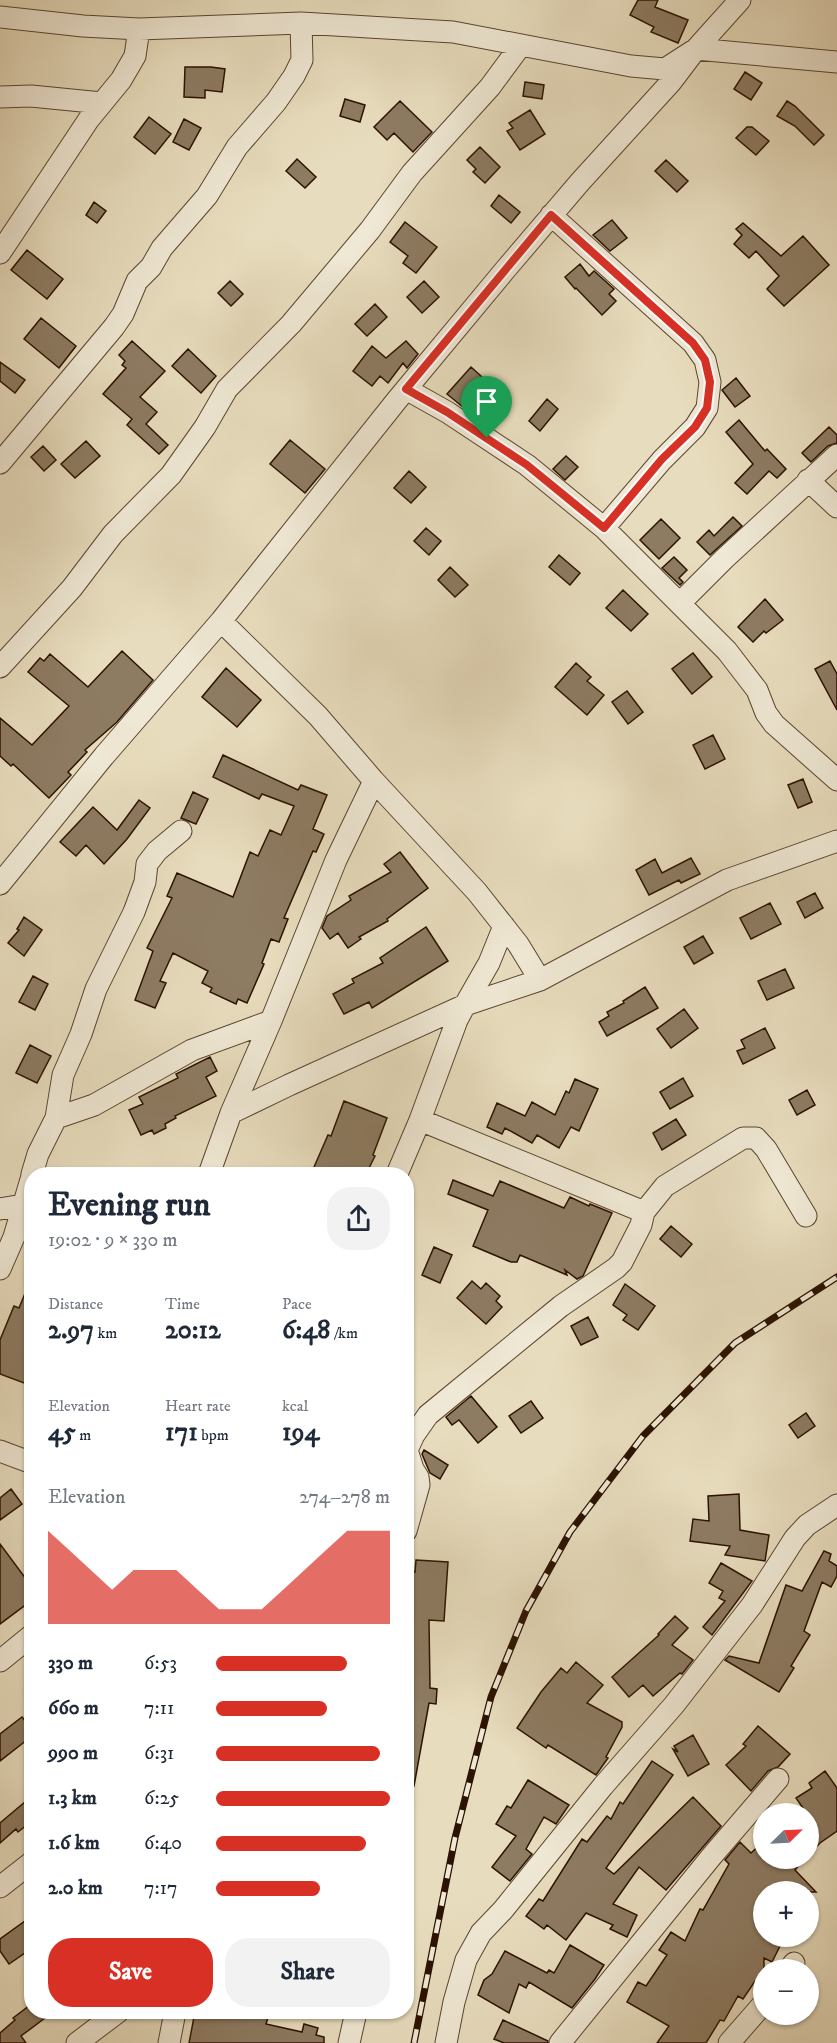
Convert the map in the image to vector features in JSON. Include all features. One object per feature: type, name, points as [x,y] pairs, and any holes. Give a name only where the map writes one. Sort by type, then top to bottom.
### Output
[{"type":"street","points":[[0,884],[104,756],[221,621],[406,389],[551,215],[671,82],[740,0]]},
{"type":"street","points":[[0,16],[83,26],[139,29],[301,23],[453,32],[631,66],[665,69],[696,50],[837,62]]},
{"type":"street","points":[[0,463],[114,327],[123,314],[137,281],[151,267],[162,248],[207,196],[237,147],[276,102],[302,60],[301,23]]},
{"type":"street","points":[[0,253],[58,163],[89,119],[121,80],[135,56],[139,29]]},
{"type":"street","points":[[0,667],[72,588],[113,534],[171,475],[205,427],[227,389],[291,324],[370,230],[412,173],[490,87],[521,45]]},
{"type":"street","points":[[0,98],[31,96],[102,103]]},
{"type":"street","points":[[551,215],[693,343],[705,360],[710,382],[707,408],[695,427],[662,459],[604,528]]},
{"type":"street","points":[[406,389],[447,412],[527,465],[604,528],[727,651],[757,690],[766,713],[774,724],[837,780]]},
{"type":"street","points":[[680,603],[837,455]]},
{"type":"street","points":[[808,480],[837,507]]},
{"type":"street","points":[[221,621],[318,717],[477,892],[504,926],[540,980]]},
{"type":"street","points":[[212,1167],[231,1113],[336,860],[374,781]]},
{"type":"street","points":[[34,1167],[38,1154],[56,1118],[63,1076],[81,1034],[96,989],[134,912],[145,882],[147,864],[157,851],[181,831]]},
{"type":"street","points":[[231,1113],[288,1084],[465,1005],[540,980],[727,880],[837,841]]},
{"type":"street","points":[[400,1167],[458,1020],[489,963],[504,926]]},
{"type":"street","points":[[56,1118],[94,1105],[192,1050],[271,1021]]},
{"type":"street","points":[[420,1120],[644,1212]]},
{"type":"street","points":[[414,1435],[428,1415],[523,1340],[561,1306],[616,1268],[622,1262],[636,1235],[644,1212],[665,1186],[743,1138],[756,1138],[766,1149],[806,1216]]},
{"type":"street","points":[[0,1269],[14,1237],[24,1202]]},
{"type":"street","points":[[0,1209],[23,1205]]},
{"type":"street","points":[[0,1451],[24,1460]]},
{"type":"street","points":[[414,1471],[419,1485],[414,1503]]},
{"type":"street","points":[[446,2043],[454,2002],[466,1960],[481,1933],[503,1910],[603,1786],[674,1705],[752,1605],[795,1538],[807,1526],[837,1505]]},
{"type":"street","points":[[0,1661],[24,1642]]},
{"type":"street","points":[[560,2043],[711,1857],[778,1779]]},
{"type":"street","points":[[0,1887],[24,1868]]},
{"type":"street","points":[[729,2043],[753,2016]]},
{"type":"street","points":[[77,2043],[109,2019]]},
{"type":"street","points":[[170,2043],[174,2019]]},
{"type":"street","points":[[349,2043],[354,2019]]},
{"type":"building","points":[[638,0],[658,0],[655,7],[688,20],[678,43],[651,32],[654,27],[630,15]]},
{"type":"building","points":[[185,67],[225,69],[222,92],[205,90],[205,98],[184,97]]},
{"type":"building","points":[[745,72],[762,83],[751,100],[734,89]]},
{"type":"building","points":[[525,82],[544,85],[542,99],[523,96]]},
{"type":"building","points":[[345,99],[365,105],[360,122],[340,116]]},
{"type":"building","points":[[400,101],[432,132],[413,152],[394,133],[387,140],[374,127]]},
{"type":"building","points":[[787,101],[824,135],[814,145],[795,126],[777,116]]},
{"type":"building","points":[[530,110],[545,134],[520,150],[507,131],[513,128],[509,123]]},
{"type":"building","points":[[149,117],[171,134],[155,154],[134,137]]},
{"type":"building","points":[[184,119],[201,128],[189,150],[173,142]]},
{"type":"building","points":[[747,127],[752,127],[769,141],[756,155],[736,138]]},
{"type":"building","points":[[480,147],[500,167],[485,183],[473,172],[476,169],[467,160]]},
{"type":"building","points":[[297,159],[316,177],[305,188],[286,171]]},
{"type":"building","points":[[666,160],[688,181],[677,192],[655,171]]},
{"type":"building","points":[[499,195],[520,212],[511,223],[491,206]]},
{"type":"building","points":[[94,202],[106,211],[97,223],[86,215]]},
{"type":"building","points":[[612,220],[627,238],[610,251],[593,235]]},
{"type":"building","points":[[405,222],[437,247],[416,273],[403,263],[408,256],[390,242]]},
{"type":"building","points":[[743,223],[781,256],[803,236],[829,265],[784,306],[767,289],[779,276],[756,251],[749,258],[734,244],[742,235],[736,229]]},
{"type":"building","points":[[27,250],[63,279],[47,299],[11,270]]},
{"type":"building","points":[[580,264],[589,276],[594,271],[614,289],[609,294],[616,301],[602,315],[565,277]]},
{"type":"building","points":[[230,281],[243,294],[231,306],[218,293]]},
{"type":"building","points":[[424,281],[439,297],[422,313],[407,297]]},
{"type":"building","points":[[375,304],[387,317],[367,336],[355,324]]},
{"type":"building","points":[[41,318],[76,346],[59,368],[24,339]]},
{"type":"building","points":[[132,341],[165,371],[140,397],[157,412],[146,424],[168,445],[159,454],[127,425],[132,419],[103,394],[126,368],[122,365],[125,361],[119,355]]},
{"type":"building","points":[[406,341],[418,354],[407,368],[403,363],[388,383],[380,376],[372,386],[353,371],[372,346],[386,358]]},
{"type":"building","points":[[188,349],[216,376],[201,393],[172,366]]},
{"type":"building","points":[[0,362],[25,380],[15,393],[0,381]]},
{"type":"building","points":[[471,367],[492,386],[469,412],[447,394]]},
{"type":"building","points":[[736,378],[750,396],[735,407],[722,390]]},
{"type":"building","points":[[547,399],[558,409],[540,431],[529,421]]},
{"type":"building","points":[[739,420],[765,451],[767,449],[786,469],[777,478],[769,471],[747,494],[735,483],[753,464],[726,432]]},
{"type":"building","points":[[829,427],[837,435],[837,443],[828,446],[811,462],[802,453]]},
{"type":"building","points":[[290,440],[325,469],[305,493],[270,464]]},
{"type":"building","points":[[86,441],[100,456],[75,478],[61,464]]},
{"type":"building","points":[[43,446],[56,460],[44,471],[31,457]]},
{"type":"building","points":[[566,456],[578,467],[565,480],[553,469]]},
{"type":"building","points":[[409,471],[426,487],[411,503],[394,488]]},
{"type":"building","points":[[733,517],[742,526],[710,555],[697,542],[709,530],[714,536]]},
{"type":"building","points":[[661,519],[680,538],[659,559],[640,540]]},
{"type":"building","points":[[426,528],[441,541],[429,555],[414,541]]},
{"type":"building","points":[[559,555],[580,573],[570,585],[549,567]]},
{"type":"building","points":[[674,557],[687,570],[679,578],[683,582],[680,585],[662,568]]},
{"type":"building","points":[[450,567],[468,585],[455,597],[438,580]]},
{"type":"building","points":[[623,590],[648,614],[631,631],[606,608]]},
{"type":"building","points":[[765,599],[783,620],[766,633],[764,631],[753,642],[738,627]]},
{"type":"building","points":[[122,651],[153,680],[117,722],[85,750],[87,752],[68,772],[71,775],[49,798],[13,764],[11,766],[0,756],[0,718],[32,745],[69,706],[28,672],[40,658],[44,661],[50,654],[88,687]]},
{"type":"building","points":[[693,653],[712,677],[692,694],[672,669]]},
{"type":"building","points":[[830,661],[837,674],[837,710],[815,669]]},
{"type":"building","points":[[576,663],[591,677],[587,681],[604,695],[587,715],[555,687]]},
{"type":"building","points":[[226,668],[261,700],[237,727],[202,697]]},
{"type":"building","points":[[627,691],[643,712],[628,724],[612,702]]},
{"type":"building","points":[[713,735],[725,759],[705,769],[693,745]]},
{"type":"building","points":[[223,755],[298,790],[301,785],[327,795],[313,829],[324,834],[316,852],[313,851],[284,918],[288,919],[279,942],[271,939],[262,963],[264,964],[247,1003],[238,999],[236,1004],[210,992],[212,988],[202,983],[208,971],[173,953],[160,981],[166,983],[155,1008],[135,1000],[153,951],[147,948],[172,898],[167,896],[177,873],[233,897],[250,852],[258,856],[270,830],[281,835],[294,806],[262,794],[259,799],[213,777]]},
{"type":"building","points":[[803,779],[812,802],[798,808],[788,785]]},
{"type":"building","points":[[193,792],[208,799],[196,824],[181,818]]},
{"type":"building","points":[[139,800],[150,808],[127,839],[104,864],[86,845],[76,856],[60,842],[93,807],[117,830]]},
{"type":"building","points":[[400,852],[428,888],[387,919],[388,921],[359,937],[361,939],[348,948],[338,933],[330,939],[322,928],[327,916],[351,900],[349,896],[391,872],[384,864]]},
{"type":"building","points":[[691,858],[700,874],[681,883],[679,880],[649,895],[636,870],[655,859],[662,873]]},
{"type":"building","points":[[815,893],[823,908],[805,918],[797,902]]},
{"type":"building","points":[[770,903],[781,924],[751,939],[740,918]]},
{"type":"building","points":[[24,917],[42,930],[24,956],[8,943],[19,930],[17,929]]},
{"type":"building","points":[[426,927],[448,961],[372,1008],[369,1002],[344,1014],[333,994],[354,983],[352,979],[383,963],[380,958]]},
{"type":"building","points":[[703,936],[713,953],[694,964],[684,947]]},
{"type":"building","points":[[785,969],[794,988],[767,1000],[758,981]]},
{"type":"building","points":[[33,976],[48,984],[35,1010],[19,1002]]},
{"type":"building","points":[[645,987],[658,1008],[607,1036],[599,1022],[609,1016],[607,1012],[624,1003],[623,1001]]},
{"type":"building","points":[[684,1009],[698,1028],[671,1048],[657,1029]]},
{"type":"building","points":[[765,1028],[775,1048],[743,1064],[737,1051],[745,1048],[741,1040]]},
{"type":"building","points":[[30,1045],[51,1056],[37,1083],[16,1073]]},
{"type":"building","points":[[210,1057],[217,1071],[206,1077],[216,1096],[175,1116],[176,1118],[165,1124],[166,1128],[154,1134],[152,1130],[141,1135],[129,1110],[143,1104],[139,1097],[178,1078],[176,1074]]},
{"type":"building","points":[[683,1078],[693,1096],[670,1109],[660,1092]]},
{"type":"building","points":[[575,1079],[598,1089],[579,1131],[571,1127],[559,1148],[537,1135],[532,1143],[505,1128],[502,1134],[487,1127],[497,1103],[525,1116],[532,1102],[555,1115],[566,1091],[569,1093]]},
{"type":"building","points":[[807,1090],[815,1105],[797,1115],[789,1100]]},
{"type":"building","points":[[344,1101],[387,1118],[370,1167],[314,1167],[328,1135],[331,1136]]},
{"type":"building","points":[[676,1119],[686,1135],[662,1150],[653,1133]]},
{"type":"building","points":[[453,1180],[493,1196],[500,1181],[564,1208],[570,1197],[612,1213],[583,1276],[577,1279],[565,1270],[567,1275],[520,1255],[517,1262],[511,1262],[473,1246],[488,1210],[448,1194]]},
{"type":"building","points":[[671,1226],[692,1244],[681,1257],[660,1239]]},
{"type":"building","points":[[434,1247],[452,1255],[440,1283],[422,1275]]},
{"type":"building","points":[[472,1281],[481,1289],[486,1283],[500,1296],[496,1301],[502,1307],[486,1324],[457,1298]]},
{"type":"building","points":[[625,1284],[655,1306],[638,1330],[623,1320],[627,1315],[613,1305]]},
{"type":"building","points":[[24,1296],[24,1383],[0,1374],[0,1340],[14,1306],[19,1308]]},
{"type":"building","points":[[588,1317],[598,1337],[581,1345],[571,1326]]},
{"type":"building","points":[[471,1396],[497,1427],[478,1443],[459,1420],[452,1425],[446,1417]]},
{"type":"building","points":[[531,1401],[543,1418],[521,1433],[509,1416]]},
{"type":"building","points":[[806,1413],[815,1426],[798,1438],[789,1425]]},
{"type":"building","points":[[424,1450],[448,1465],[440,1479],[430,1473],[422,1454]]},
{"type":"building","points":[[11,1489],[22,1504],[0,1520],[0,1498]]},
{"type":"building","points":[[739,1494],[740,1530],[769,1535],[765,1561],[725,1555],[730,1546],[690,1541],[693,1519],[709,1521],[708,1496]]},
{"type":"building","points":[[0,1544],[24,1576],[24,1606],[0,1624]]},
{"type":"building","points":[[824,1551],[831,1554],[829,1561],[837,1566],[837,1576],[831,1587],[822,1582],[804,1631],[810,1635],[791,1666],[794,1668],[779,1692],[725,1660],[729,1656],[759,1663],[786,1585],[802,1591]]},
{"type":"building","points":[[416,1560],[448,1562],[444,1621],[429,1620],[430,1688],[437,1689],[436,1704],[429,1703],[414,1786],[414,1572]]},
{"type":"building","points":[[721,1563],[752,1581],[712,1635],[703,1627],[725,1601],[719,1598],[723,1591],[709,1583]]},
{"type":"building","points":[[675,1616],[688,1628],[672,1645],[693,1660],[682,1674],[680,1673],[653,1696],[643,1685],[629,1697],[612,1677],[659,1635]]},
{"type":"building","points":[[576,1662],[603,1685],[587,1703],[622,1722],[622,1727],[606,1757],[608,1758],[596,1775],[548,1745],[546,1748],[517,1728],[541,1692],[561,1668],[567,1673]]},
{"type":"building","points":[[22,1717],[24,1719],[24,1742],[0,1761],[0,1734]]},
{"type":"building","points":[[758,1726],[790,1754],[778,1767],[768,1771],[751,1791],[726,1765],[746,1746],[743,1744]]},
{"type":"building","points":[[693,1735],[709,1764],[688,1776],[673,1749],[678,1752],[674,1746]]},
{"type":"building","points":[[652,1761],[673,1775],[606,1868],[614,1874],[693,1797],[721,1826],[666,1890],[639,1867],[613,1904],[637,1915],[627,1937],[610,1929],[613,1925],[586,1913],[566,1940],[547,1925],[544,1929],[526,1916],[539,1899],[543,1901],[582,1839],[587,1842],[607,1816],[611,1819],[620,1802],[623,1804]]},
{"type":"building","points":[[825,1771],[837,1788],[837,1831],[819,1844],[819,1803],[799,1803],[796,1798],[812,1788],[809,1783]]},
{"type":"building","points":[[528,1780],[569,1805],[556,1824],[544,1817],[526,1849],[532,1854],[510,1881],[492,1867],[516,1836],[496,1824],[507,1806],[511,1808]]},
{"type":"building","points":[[24,1803],[24,1827],[18,1832],[16,1829],[0,1843],[0,1823]]},
{"type":"building","points":[[740,1842],[751,1853],[753,1851],[753,1869],[796,1869],[806,1881],[753,1881],[753,1947],[780,1947],[774,1959],[753,1959],[753,1984],[743,1999],[738,1996],[724,2021],[720,2020],[706,2043],[657,2043],[669,2026],[627,2002],[638,1982],[646,1986],[667,1955],[659,1950],[671,1932],[685,1941],[700,1909],[703,1910],[729,1864],[725,1860]]},
{"type":"building","points":[[24,1922],[24,1954],[9,1964],[0,1951],[0,1939]]},
{"type":"building","points":[[570,1945],[604,1965],[572,2008],[529,1982],[526,1988],[519,1984],[509,2013],[478,1995],[484,1980],[492,1974],[505,1951],[547,1973],[549,1970],[554,1973]]},
{"type":"building","points":[[24,2010],[24,2019],[44,2019],[21,2036],[26,2043],[0,2043],[0,2033],[15,2020],[13,2018]]},
{"type":"building","points":[[194,2019],[268,2019],[266,2024],[302,2032],[304,2024],[318,2028],[316,2035],[324,2037],[324,2043],[189,2043]]},
{"type":"building","points":[[503,2020],[548,2043],[504,2043],[494,2039]]},
{"type":"railway","points":[[414,2043],[455,1838],[491,1697],[526,1611],[570,1532],[643,1436],[735,1343],[837,1277]]},
{"type":"route","points":[[551,215],[693,343],[705,360],[710,382],[707,408],[695,427],[662,459],[604,528],[527,465],[487,438],[406,389],[551,215]]}]
